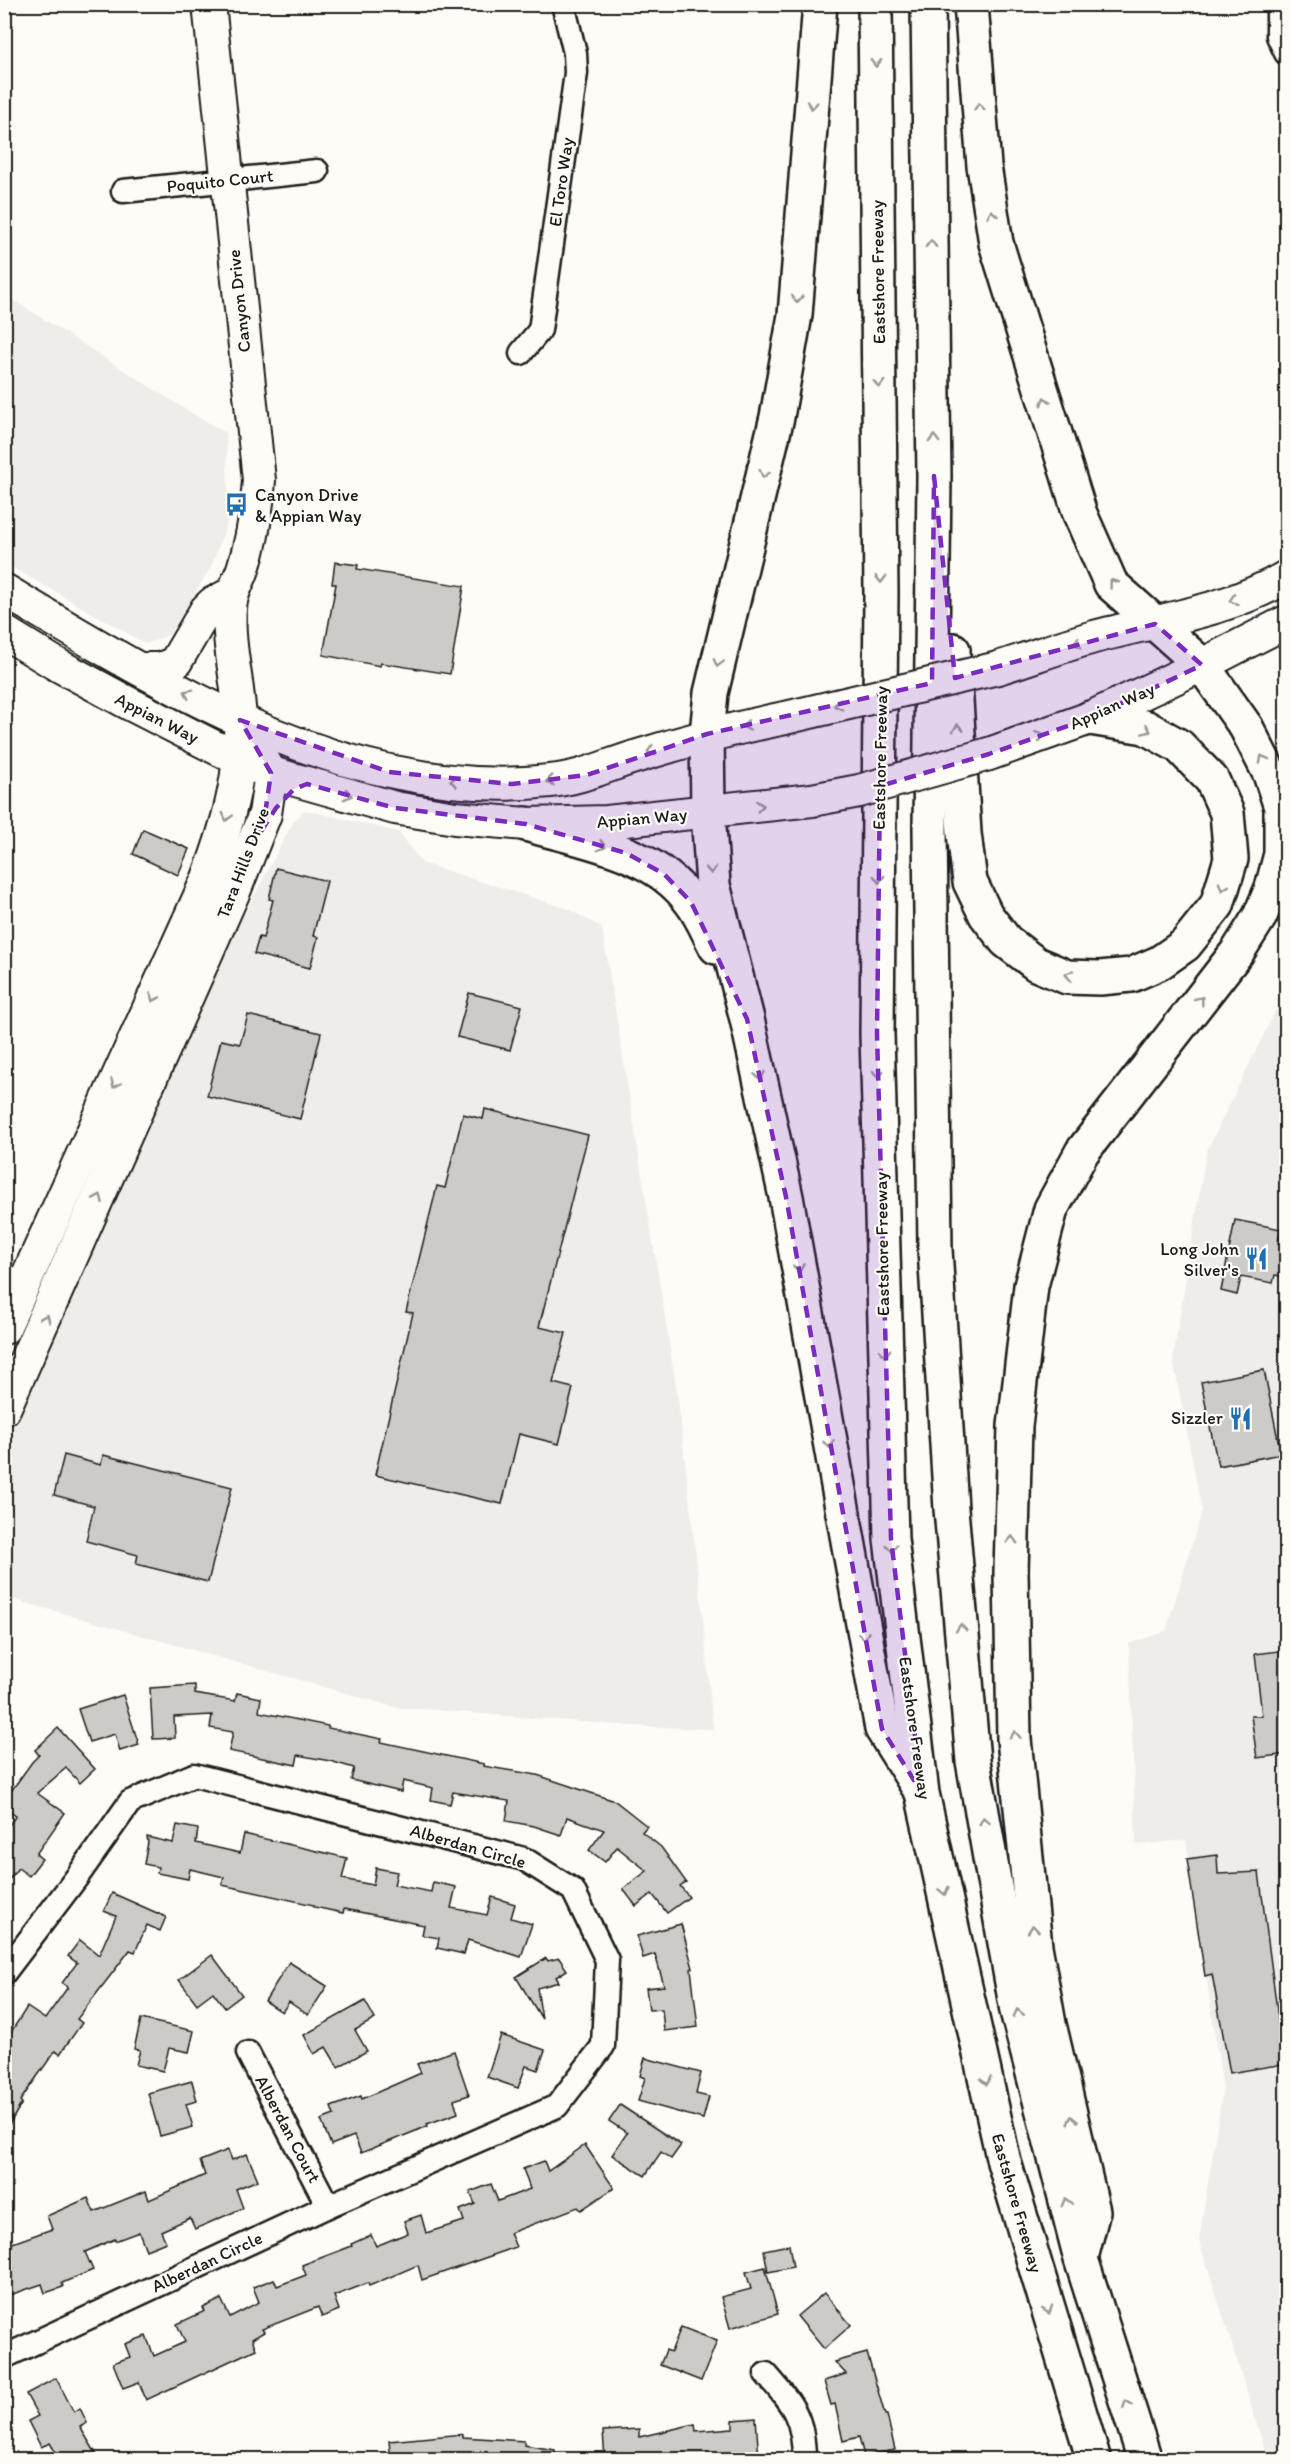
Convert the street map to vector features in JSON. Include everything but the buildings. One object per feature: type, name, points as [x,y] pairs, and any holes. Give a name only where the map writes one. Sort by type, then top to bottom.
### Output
[{"type":"highway","points":[[820,4],[795,315],[777,417],[711,693],[707,734],[712,885],[747,1019],[786,1197],[882,1729],[922,1793]]},
{"type":"highway","name":"Eastshore Freeway","points":[[875,4],[882,594],[877,1034],[891,1539],[922,1793],[1004,2162],[1094,2460]]},
{"type":"highway","points":[[928,4],[934,476],[930,829],[935,1250],[951,1509],[973,1761],[1017,2010],[1081,2259],[1145,2460]]},
{"type":"highway","points":[[971,4],[984,166],[996,243],[1080,514],[1111,584],[1202,665],[1245,727],[1270,774],[1281,807],[1281,854],[1272,888],[1260,916],[1238,951],[1082,1152],[1051,1209],[1031,1286],[1016,1426],[1011,1572],[1014,1739],[1035,1946],[1049,2024],[1093,2211],[1081,2259]]},
{"type":"highway","points":[[934,476],[953,646],[964,833],[970,882],[986,915],[1006,941],[1036,964],[1067,977],[1100,978],[1131,975],[1159,963],[1185,945],[1217,905],[1231,858],[1227,813],[1212,780],[1179,746],[1145,727],[1090,718]]},
{"type":"highway","points":[[526,824],[626,853],[664,874],[691,902],[724,962],[747,1019]]},
{"type":"main road","name":"Canyon Drive","points":[[209,4],[259,480],[254,532],[242,572],[231,594],[229,622],[240,720]]},
{"type":"main road","name":"Appian Way","points":[[4,590],[140,669],[240,720],[310,748],[389,772],[471,784],[551,781],[587,775],[636,756],[707,734],[998,668],[1095,637],[1155,624],[1266,589],[1287,577]]},
{"type":"main road","points":[[140,669],[160,669],[175,663],[206,610],[212,604],[231,594]]},
{"type":"main road","name":"Appian Way","points":[[4,632],[56,664],[119,698],[240,760],[271,773],[405,809],[455,818],[526,824],[607,822],[812,800],[860,791],[989,754],[1090,718],[1287,622]]},
{"type":"main road","points":[[240,720],[271,773]]},
{"type":"main road","name":"Tara Hills Drive","points":[[4,1328],[208,878],[218,852],[235,789],[240,760],[240,720]]},
{"type":"main road","name":"Tara Hills Drive","points":[[4,1409],[236,890],[265,814],[271,773]]},
{"type":"main road","points":[[253,844],[276,808],[294,789],[307,784]]},
{"type":"street","name":"El Toro Way","points":[[521,353],[540,330],[576,73],[575,53],[563,4]]},
{"type":"street","points":[[1278,4],[1278,36],[1287,53]]},
{"type":"street","name":"Poquito Court","points":[[123,191],[317,171]]},
{"type":"street","name":"Alberdan Circle","points":[[4,1973],[77,1877],[130,1802],[194,1775],[524,1859],[573,1890],[607,1960],[603,2046],[557,2106],[328,2205],[4,2357]]},
{"type":"street","name":"Alberdan Court","points":[[248,2053],[328,2205]]},
{"type":"street","points":[[766,2374],[791,2403],[800,2421],[804,2460]]},
{"type":"highlighted area","points":[[934,476],[955,678],[1155,624],[1202,665],[1090,718],[989,754],[880,786],[877,1034],[891,1539],[922,1793],[882,1729],[786,1197],[747,1019],[691,902],[664,874],[626,853],[526,824],[395,808],[307,784],[294,789],[276,808],[253,844],[265,814],[271,773],[240,720],[389,772],[512,784],[587,775],[707,734],[932,683]]},
{"type":"shaded area","points":[[4,294],[226,433],[229,517],[211,567],[169,635],[146,644],[5,563]]},
{"type":"shaded area","points":[[305,810],[399,832],[422,863],[569,909],[602,928],[677,1392],[703,1618],[713,1729],[633,1726],[395,1707],[5,1597],[4,1439],[77,1262],[214,972],[292,824]]},
{"type":"shaded area","points":[[1286,989],[1286,2459],[1268,2459],[1199,2240],[1223,2089],[1186,1840],[1136,1845],[1129,1644],[1166,1631],[1202,1511],[1173,1359],[1206,1153]]},
{"type":"place","name":"Canyon Drive & Appian Way","points":[[237,505]]},
{"type":"place","name":"Long John Silver's","points":[[1257,1259]]},
{"type":"place","name":"Sizzler","points":[[1241,1418]]}]
